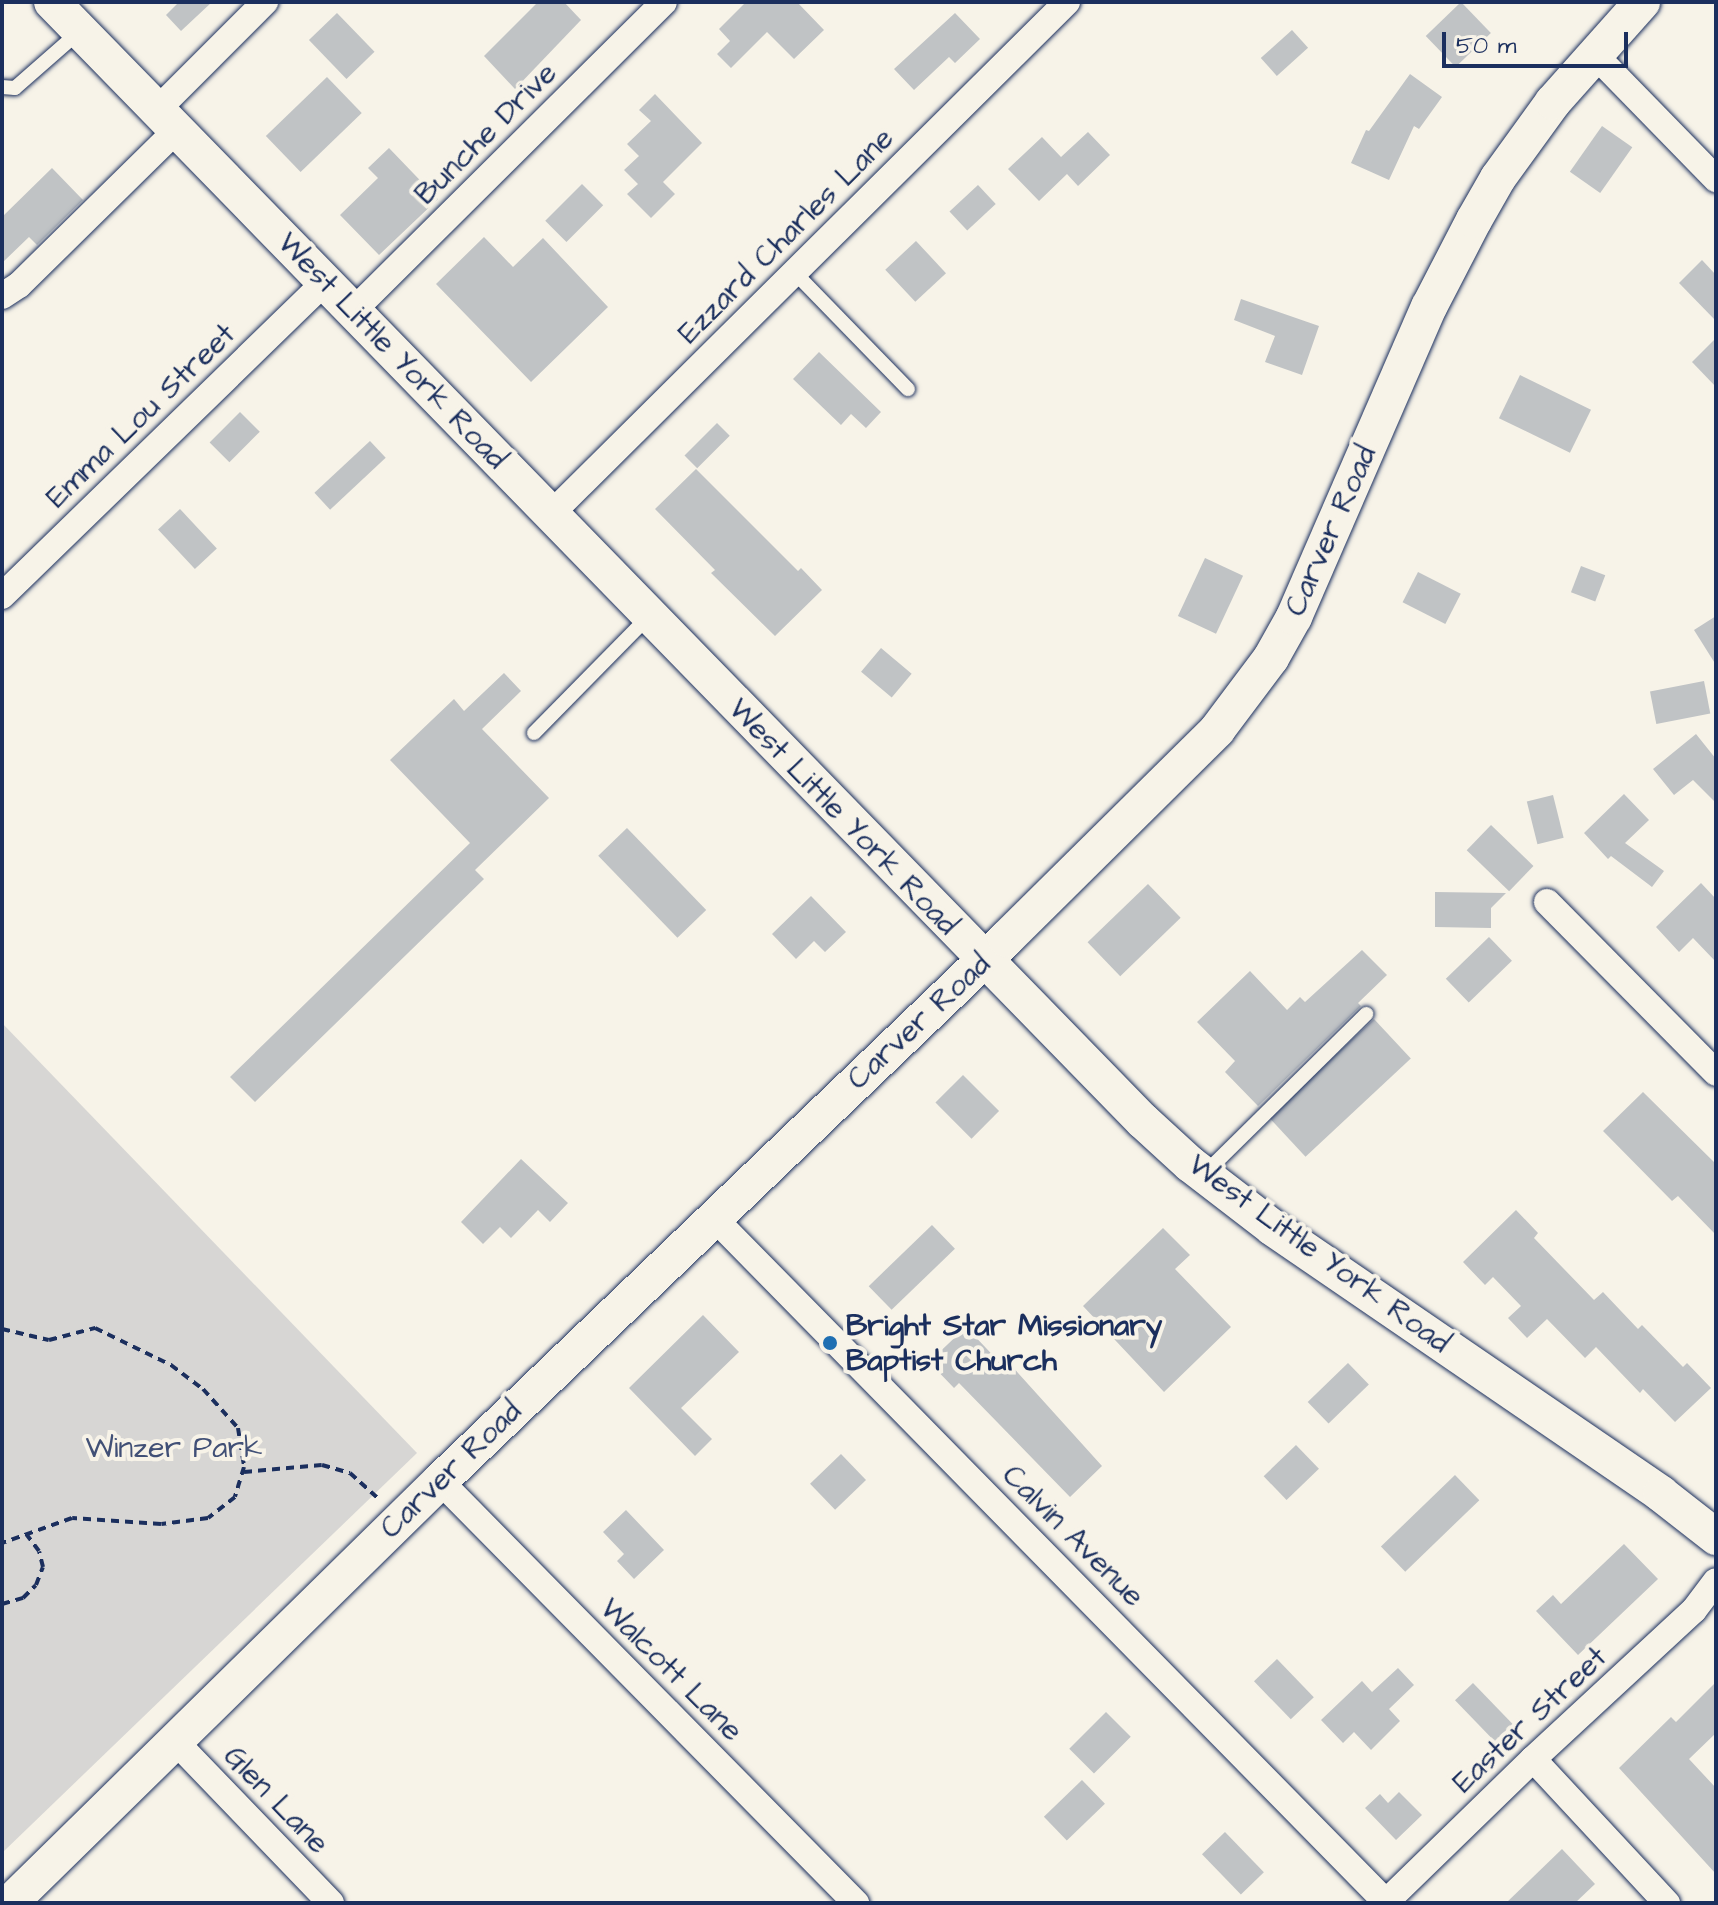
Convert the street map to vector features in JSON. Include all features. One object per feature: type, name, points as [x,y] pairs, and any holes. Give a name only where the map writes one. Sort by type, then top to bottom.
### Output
[{"type":"street","name":"West Little York Road","points":[[52,2],[983,961],[1143,1121],[1203,1174],[1273,1228],[1661,1494],[1716,1537]]},
{"type":"street","points":[[2,296],[19,285],[167,120],[265,2]]},
{"type":"street","name":"Bunche Drive","points":[[353,311],[664,2]]},
{"type":"street","name":"Ezzard Charles Lane","points":[[551,514],[1067,2]]},
{"type":"street","name":"Carver Road","points":[[10,1903],[440,1481],[1178,771],[1226,718],[1271,658],[1294,617],[1451,262],[1498,178],[1553,102],[1642,2]]},
{"type":"street","points":[[1594,54],[1716,179]]},
{"type":"street","name":"Emma Lou Street","points":[[2,596],[325,282]]},
{"type":"street","points":[[1547,902],[1716,1073]]},
{"type":"street","name":"Calvin Avenue","points":[[713,1217],[1385,1902]]},
{"type":"street","name":"Walcott Lane","points":[[440,1481],[856,1903]]},
{"type":"street","name":"Easter Street","points":[[1385,1902],[1694,1610],[1716,1581]]},
{"type":"street","name":"Glen Lane","points":[[175,1741],[331,1903]]},
{"type":"street","points":[[1533,1759],[1657,1900]]},
{"type":"lane","points":[[2,87],[15,88],[80,31]]},
{"type":"lane","points":[[795,273],[908,389]]},
{"type":"lane","points":[[534,733],[649,616]]},
{"type":"lane","points":[[1203,1174],[1366,1014]]},
{"type":"path","points":[[2,1329],[49,1340],[95,1328],[171,1365],[203,1389],[238,1428],[243,1445],[244,1472],[235,1497],[208,1518],[161,1524],[72,1518],[2,1543]]},
{"type":"path","points":[[244,1472],[322,1465],[339,1468],[360,1480],[401,1519]]},
{"type":"path","points":[[2,1604],[23,1598],[36,1585],[43,1567],[39,1551],[26,1534]]},
{"type":"green space","name":"Winzer Park","points":[[2,1023],[417,1453],[2,1853]]},
{"type":"building","points":[[179,2],[212,2],[181,31],[166,15]]},
{"type":"building","points":[[538,2],[564,2],[581,20],[515,89],[484,56]]},
{"type":"building","points":[[746,2],[797,2],[824,30],[794,59],[767,32],[731,68],[717,54],[730,41],[719,29]]},
{"type":"building","points":[[1461,2],[1491,33],[1456,67],[1426,36]]},
{"type":"building","points":[[337,13],[375,52],[346,79],[309,40]]},
{"type":"building","points":[[955,13],[980,39],[955,63],[949,57],[914,90],[894,69]]},
{"type":"building","points":[[1292,30],[1308,48],[1277,76],[1261,58]]},
{"type":"building","points":[[1410,74],[1442,97],[1419,129],[1414,126],[1389,180],[1351,163],[1366,130],[1369,131]]},
{"type":"building","points":[[327,77],[362,113],[301,172],[266,136]]},
{"type":"building","points":[[655,94],[702,143],[663,182],[675,194],[651,218],[627,194],[638,184],[624,170],[639,156],[627,144],[651,121],[639,110]]},
{"type":"building","points":[[1602,126],[1632,147],[1600,193],[1570,172]]},
{"type":"building","points":[[1088,132],[1110,155],[1078,186],[1067,174],[1039,201],[1008,169],[1042,137],[1061,157]]},
{"type":"building","points":[[389,148],[438,199],[379,255],[340,215],[378,178],[368,168]]},
{"type":"building","points":[[52,168],[83,200],[37,245],[29,237],[2,263],[2,217]]},
{"type":"building","points":[[582,184],[603,205],[566,242],[545,221]]},
{"type":"building","points":[[978,185],[996,204],[967,231],[949,212]]},
{"type":"building","points":[[484,237],[513,267],[543,238],[608,307],[531,382],[436,284]]},
{"type":"building","points":[[916,241],[946,273],[915,302],[885,270]]},
{"type":"building","points":[[1702,260],[1716,275],[1716,321],[1679,283]]},
{"type":"building","points":[[1241,299],[1319,326],[1302,375],[1265,362],[1275,336],[1234,320]]},
{"type":"building","points":[[1716,338],[1716,387],[1692,362]]},
{"type":"building","points":[[819,352],[881,412],[866,428],[851,414],[841,425],[793,379]]},
{"type":"building","points":[[1520,375],[1591,410],[1570,453],[1499,418]]},
{"type":"building","points":[[240,412],[260,432],[229,462],[210,442]]},
{"type":"building","points":[[717,423],[730,436],[697,468],[684,456]]},
{"type":"building","points":[[370,441],[386,458],[330,510],[314,493]]},
{"type":"building","points":[[696,469],[798,571],[801,568],[822,590],[775,636],[711,573],[715,570],[655,509]]},
{"type":"building","points":[[180,509],[217,548],[195,569],[158,529]]},
{"type":"building","points":[[1205,558],[1243,576],[1216,634],[1178,616]]},
{"type":"building","points":[[1581,566],[1605,575],[1595,601],[1571,592]]},
{"type":"building","points":[[1418,572],[1461,594],[1445,624],[1403,602]]},
{"type":"building","points":[[1716,616],[1716,665],[1694,630]]},
{"type":"building","points":[[881,648],[912,674],[892,697],[861,672]]},
{"type":"building","points":[[504,673],[521,691],[482,729],[549,798],[475,870],[484,879],[255,1102],[230,1077],[470,843],[390,760],[454,699],[464,711]]},
{"type":"building","points":[[1704,681],[1710,713],[1656,724],[1650,691]]},
{"type":"building","points":[[1696,734],[1716,759],[1716,803],[1693,780],[1674,795],[1653,769]]},
{"type":"building","points":[[1624,794],[1649,820],[1625,843],[1664,871],[1652,887],[1611,856],[1608,859],[1584,833]]},
{"type":"building","points":[[1553,795],[1564,838],[1537,844],[1527,802]]},
{"type":"building","points":[[1491,825],[1533,866],[1509,891],[1467,850]]},
{"type":"building","points":[[627,828],[706,910],[677,938],[598,856]]},
{"type":"building","points":[[1701,883],[1716,899],[1716,962],[1693,938],[1679,952],[1656,927]]},
{"type":"building","points":[[1148,884],[1181,918],[1120,976],[1088,942]]},
{"type":"building","points":[[1435,892],[1506,893],[1491,908],[1491,928],[1435,927]]},
{"type":"building","points":[[811,896],[846,932],[825,952],[814,941],[796,959],[772,934]]},
{"type":"building","points":[[1489,937],[1512,961],[1469,1002],[1446,979]]},
{"type":"building","points":[[1362,950],[1387,975],[1358,1003],[1361,1006],[1258,1106],[1225,1072],[1235,1061],[1197,1022],[1250,971],[1287,1010],[1300,997],[1305,1002]]},
{"type":"building","points":[[1374,1019],[1411,1058],[1306,1157],[1269,1117]]},
{"type":"building","points":[[963,1075],[999,1111],[971,1139],[935,1103]]},
{"type":"building","points":[[1643,1092],[1716,1164],[1716,1235],[1678,1196],[1672,1201],[1603,1131]]},
{"type":"building","points":[[521,1159],[568,1203],[550,1222],[538,1210],[511,1238],[500,1227],[483,1244],[461,1222]]},
{"type":"building","points":[[1516,1210],[1538,1233],[1534,1238],[1594,1300],[1603,1292],[1638,1329],[1642,1325],[1683,1367],[1687,1363],[1711,1388],[1675,1422],[1643,1389],[1640,1393],[1596,1347],[1585,1358],[1547,1319],[1527,1338],[1508,1318],[1521,1306],[1493,1277],[1485,1285],[1463,1262]]},
{"type":"building","points":[[932,1225],[955,1249],[892,1310],[869,1286]]},
{"type":"building","points":[[1163,1228],[1190,1255],[1175,1269],[1231,1327],[1164,1392],[1083,1306]]},
{"type":"building","points":[[703,1315],[739,1352],[681,1408],[712,1439],[695,1456],[629,1388]]},
{"type":"building","points":[[966,1327],[1006,1369],[1010,1364],[1102,1466],[1070,1497],[959,1383],[954,1388],[929,1362]]},
{"type":"building","points":[[1348,1363],[1369,1385],[1329,1423],[1308,1402]]},
{"type":"building","points":[[1296,1445],[1319,1469],[1287,1500],[1264,1476]]},
{"type":"building","points":[[841,1454],[866,1480],[835,1510],[810,1484]]},
{"type":"building","points":[[1455,1475],[1479,1500],[1405,1572],[1381,1547]]},
{"type":"building","points":[[626,1510],[664,1550],[634,1579],[617,1561],[624,1554],[603,1532]]},
{"type":"building","points":[[1624,1544],[1658,1579],[1578,1655],[1536,1611],[1553,1595],[1561,1604]]},
{"type":"building","points":[[1277,1659],[1314,1697],[1291,1719],[1254,1681]]},
{"type":"building","points":[[1398,1668],[1414,1685],[1389,1709],[1400,1721],[1371,1750],[1354,1732],[1343,1743],[1321,1720],[1362,1681],[1372,1692]]},
{"type":"building","points":[[1716,1682],[1716,1733],[1689,1759],[1716,1788],[1716,1874],[1619,1768],[1671,1717],[1676,1722]]},
{"type":"building","points":[[1473,1683],[1513,1724],[1495,1741],[1455,1700]]},
{"type":"building","points":[[1106,1712],[1131,1737],[1094,1774],[1069,1749]]},
{"type":"building","points":[[1082,1780],[1105,1804],[1067,1841],[1044,1817]]},
{"type":"building","points":[[1399,1792],[1422,1815],[1396,1840],[1365,1808],[1380,1794],[1388,1803]]},
{"type":"building","points":[[1225,1832],[1264,1872],[1241,1895],[1202,1854]]},
{"type":"building","points":[[1562,1849],[1595,1884],[1575,1903],[1506,1903]]},
{"type":"place","name":"Bright Star Missionary Baptist Church","points":[[830,1343]]}]
